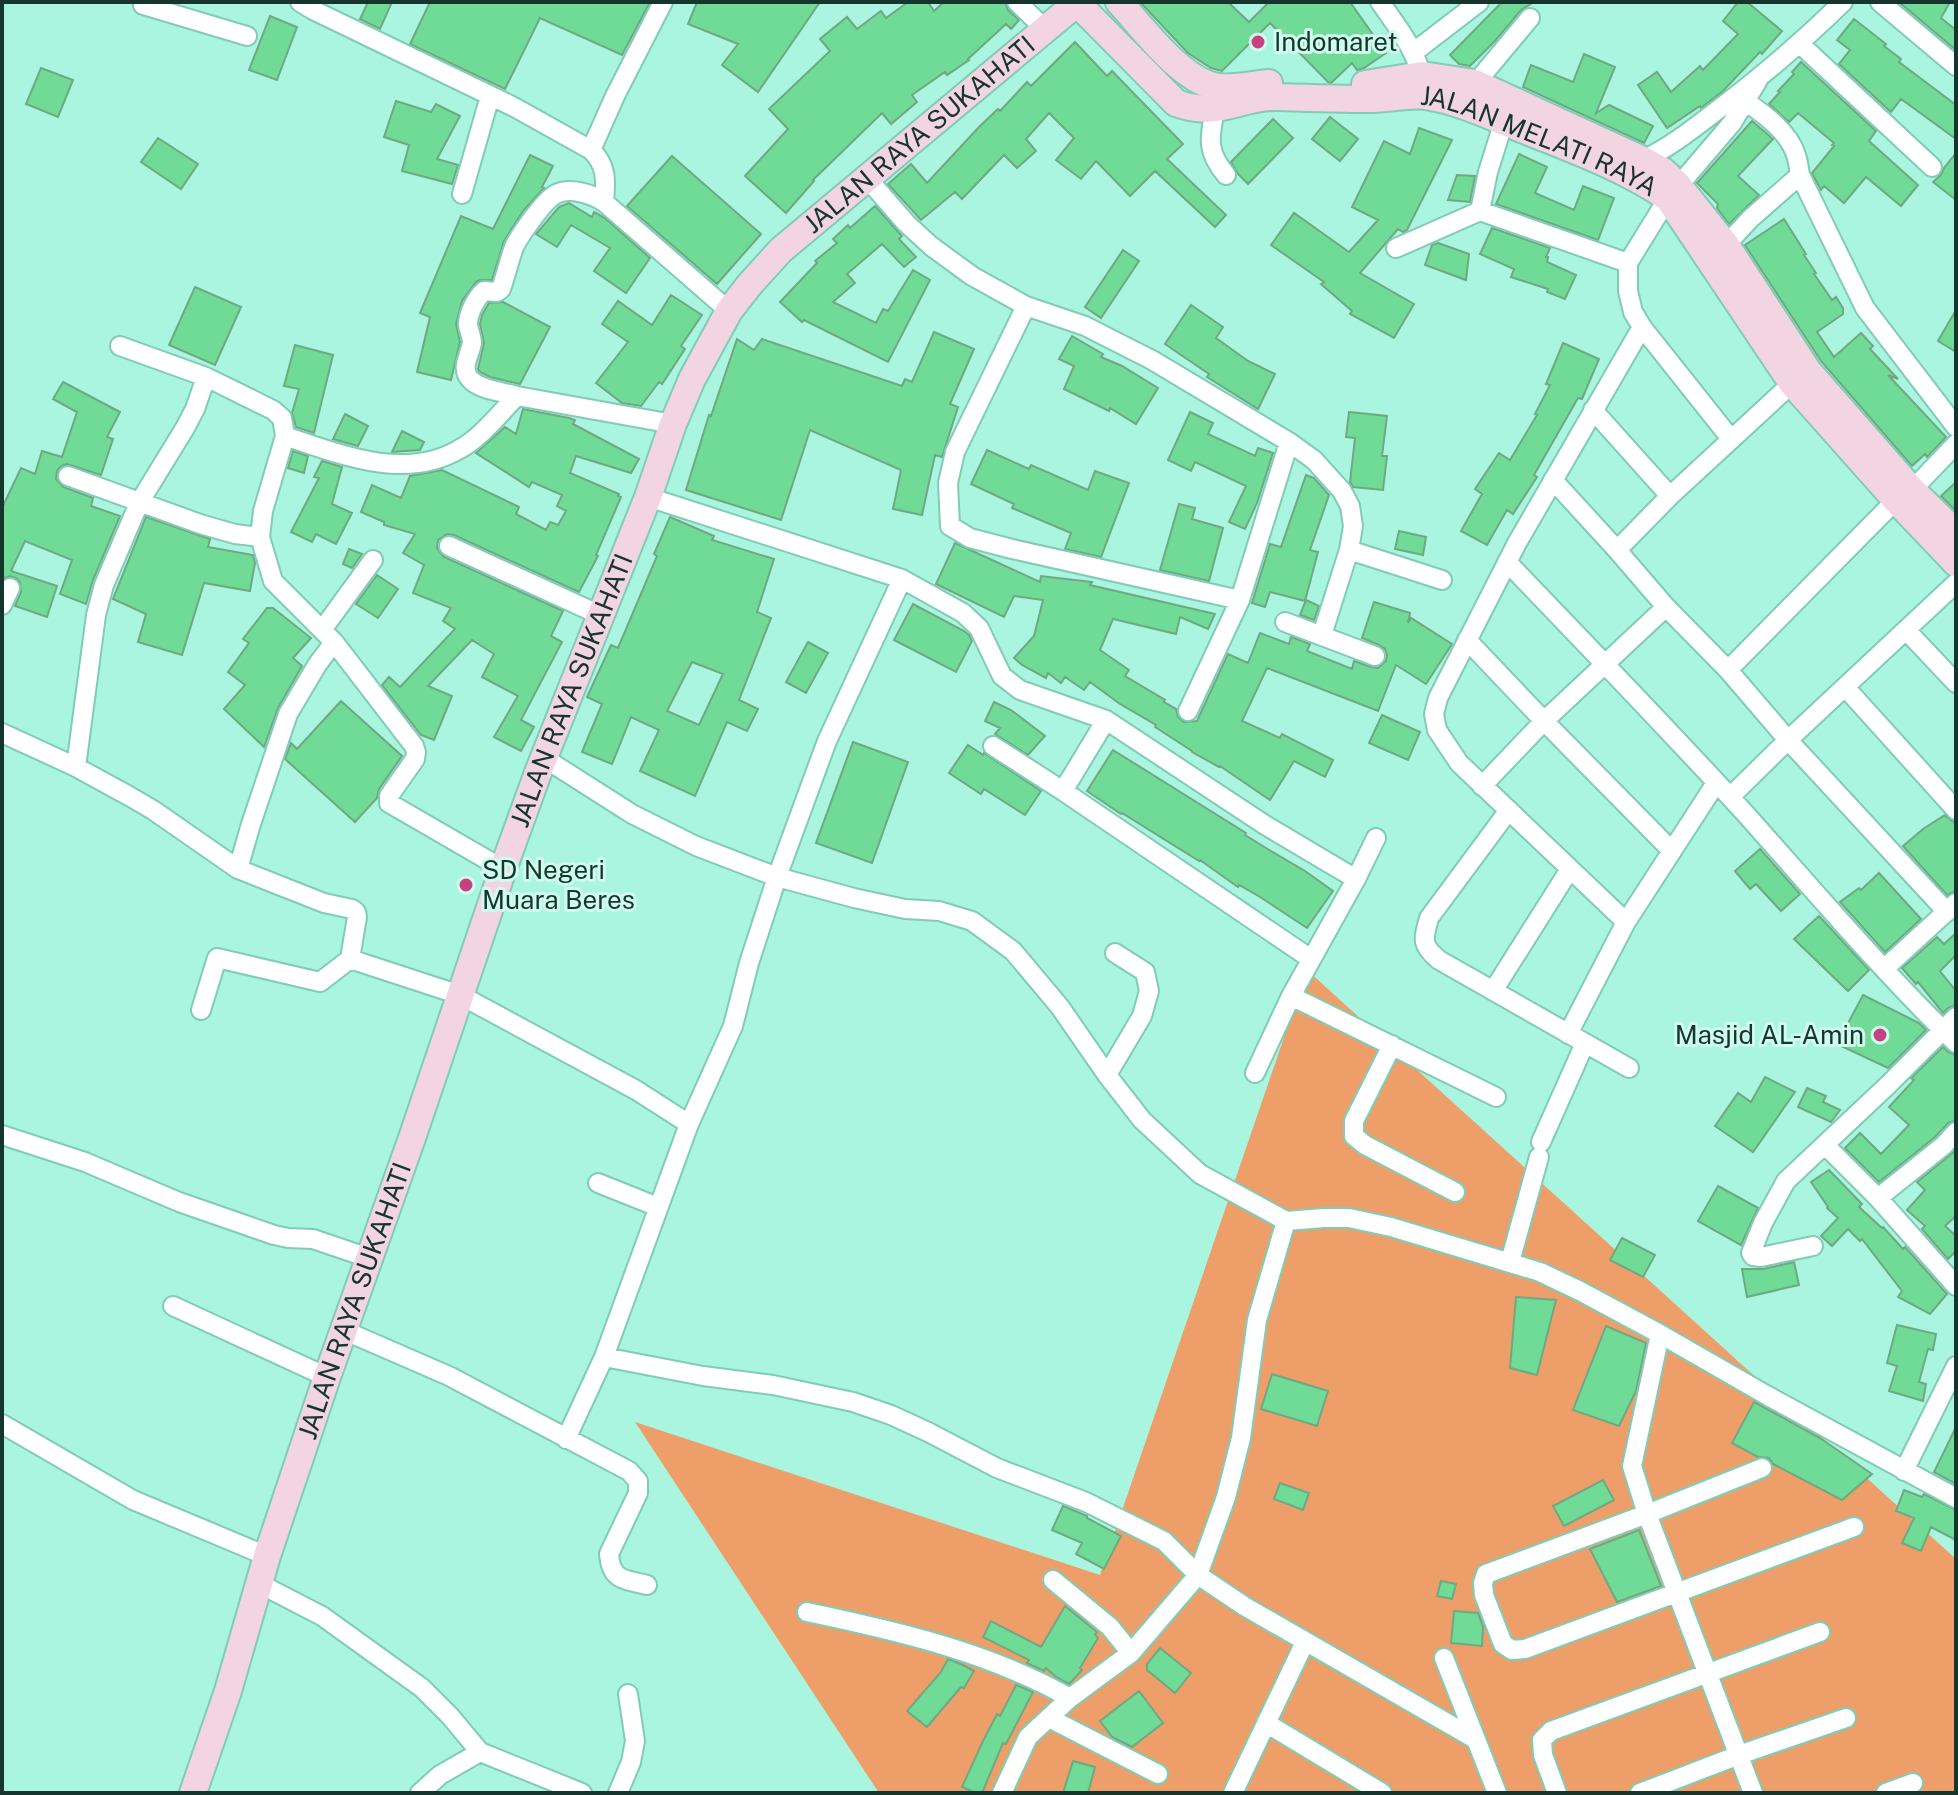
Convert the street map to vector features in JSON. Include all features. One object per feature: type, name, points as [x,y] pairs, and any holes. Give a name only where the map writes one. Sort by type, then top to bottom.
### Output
[{"type":"main road","name":"JALAN RAYA SUKAHATI","points":[[193,1793],[327,1377],[503,869],[692,379],[729,311],[781,250],[1078,2]]},
{"type":"main road","name":"JALAN MELATI RAYA","points":[[1078,2],[1176,103],[1188,107],[1268,83],[1372,84],[1420,74],[1475,83],[1663,171],[1673,191],[1800,377],[1904,495],[1956,563]]},
{"type":"main road","name":"JALAN MELATI RAYA","points":[[1119,2],[1182,71],[1199,81],[1217,99]]},
{"type":"main road","name":"JALAN MELATI RAYA","points":[[1420,74],[1460,106],[1673,191],[1726,245],[1800,377]]},
{"type":"main road","name":"JALAN MELATI RAYA","points":[[1904,495],[1956,533]]},
{"type":"street","points":[[591,150],[663,2]]},
{"type":"street","points":[[1017,2],[1045,29]]},
{"type":"street","points":[[1380,2],[1420,74],[1479,2]]},
{"type":"street","points":[[1643,160],[1664,150],[1758,80],[1843,2]]},
{"type":"street","points":[[1880,2],[1956,66]]},
{"type":"street","points":[[139,3],[247,36]]},
{"type":"street","points":[[310,5],[514,107],[591,150],[604,169],[604,202]]},
{"type":"street","points":[[1460,106],[1475,83],[1530,18]]},
{"type":"street","points":[[1800,44],[1932,167]]},
{"type":"street","points":[[1731,439],[1633,312],[1628,291],[1628,263],[1673,191],[1732,123],[1758,80]]},
{"type":"street","points":[[462,194],[490,96]]},
{"type":"street","points":[[1217,99],[1211,148],[1212,156],[1226,175]]},
{"type":"street","points":[[1745,101],[1787,137],[1796,153],[1800,175],[1865,308],[1956,427]]},
{"type":"street","points":[[1480,211],[1504,121]]},
{"type":"street","points":[[1726,245],[1800,175]]},
{"type":"street","points":[[866,177],[906,223],[972,276],[1026,306],[1085,326],[1139,353],[1314,460],[1342,491],[1350,506],[1353,526],[1349,550],[1322,635]]},
{"type":"street","points":[[673,424],[517,396],[476,384],[464,370],[472,343],[468,322],[476,301],[484,291],[497,292],[501,289],[518,240],[529,222],[554,194],[562,192],[594,195],[604,202],[729,311]]},
{"type":"street","points":[[1396,248],[1480,211],[1628,263]]},
{"type":"street","points":[[1026,306],[955,452],[948,483],[950,526],[970,538],[1012,549],[1240,600]]},
{"type":"street","points":[[1626,922],[1459,763],[1437,730],[1434,714],[1438,698],[1507,562],[1642,327]]},
{"type":"street","points":[[120,346],[206,377],[273,410],[282,418],[285,436],[263,511],[260,537],[273,581],[328,636],[415,749],[415,759],[389,797],[390,805],[503,869]]},
{"type":"street","points":[[76,767],[96,615],[104,585],[139,503],[185,428],[206,377]]},
{"type":"street","points":[[1617,550],[1670,496],[1800,377]]},
{"type":"street","points":[[285,436],[352,458],[387,464],[432,462],[460,450],[517,396]]},
{"type":"street","points":[[1593,410],[1670,496]]},
{"type":"street","points":[[1188,711],[1240,600],[1289,442]]},
{"type":"street","points":[[1728,670],[1956,444]]},
{"type":"street","points":[[68,476],[235,534],[260,537]]},
{"type":"street","points":[[1553,480],[1666,607],[1728,670],[1788,740],[1951,908],[1885,968]]},
{"type":"street","points":[[648,497],[902,579],[963,613],[979,628],[1002,676],[1020,690],[1106,720],[1265,825],[1356,879]]},
{"type":"street","points":[[449,546],[600,615]]},
{"type":"street","points":[[1349,550],[1442,580]]},
{"type":"street","points":[[238,869],[288,714],[317,665],[328,636],[373,560]]},
{"type":"street","points":[[1507,562],[1730,797],[1885,968],[1951,1030],[1786,1181],[1751,1253],[1761,1257],[1813,1246]]},
{"type":"street","points":[[566,1439],[604,1357],[689,1124],[733,1026],[749,963],[777,877],[827,741],[902,579]]},
{"type":"street","points":[[1730,797],[1956,583]]},
{"type":"street","points":[[1482,786],[1544,721],[1666,607]]},
{"type":"street","points":[[1285,622],[1375,656]]},
{"type":"street","points":[[1906,630],[1956,683]]},
{"type":"street","points":[[1467,640],[1672,851]]},
{"type":"street","points":[[1845,687],[1956,810]]},
{"type":"street","points":[[1063,791],[1106,720]]},
{"type":"street","points":[[2,733],[76,767],[153,810],[238,869],[324,903],[356,912],[350,959],[320,982],[217,958],[201,1010]]},
{"type":"street","points":[[993,746],[1311,959]]},
{"type":"street","points":[[544,758],[645,820],[696,846],[777,877],[854,898],[905,909],[939,911],[972,921],[1013,951],[1060,1007],[1142,1120],[1200,1174],[1286,1221],[1349,1218],[1391,1227],[1540,1272],[1660,1334],[1956,1498]]},
{"type":"street","points":[[1568,1034],[1626,922],[1716,783]]},
{"type":"street","points":[[1509,810],[1429,918],[1424,937],[1426,949],[1439,960],[1629,1068]]},
{"type":"street","points":[[1255,1073],[1291,996],[1376,838]]},
{"type":"street","points":[[1493,991],[1570,869]]},
{"type":"street","points":[[1107,1075],[1142,1016],[1149,991],[1145,972],[1115,953]]},
{"type":"street","points":[[350,959],[460,995],[636,1090],[689,1124]]},
{"type":"street","points":[[1291,996],[1496,1097]]},
{"type":"street","points":[[1510,1262],[1540,1149],[1585,1043]]},
{"type":"street","points":[[1392,1045],[1354,1121],[1354,1136],[1365,1145],[1455,1192]]},
{"type":"street","points":[[2,1135],[85,1162],[179,1202],[274,1235],[313,1239],[369,1258]]},
{"type":"street","points":[[1878,1198],[1949,1139],[1956,1160]]},
{"type":"street","points":[[1825,1145],[1878,1198],[1956,1286]]},
{"type":"street","points":[[598,1183],[658,1207]]},
{"type":"street","points":[[1002,1793],[1028,1737],[1070,1698],[1131,1653],[1198,1575],[1234,1468],[1257,1320],[1286,1221]]},
{"type":"street","points":[[173,1306],[327,1377]]},
{"type":"street","points":[[343,1330],[449,1376],[629,1471],[638,1481],[638,1493],[609,1554],[610,1563],[613,1573],[620,1578],[647,1585]]},
{"type":"street","points":[[1660,1334],[1632,1466],[1647,1514],[1753,1793]]},
{"type":"street","points":[[604,1357],[703,1376],[773,1385],[853,1402],[891,1415],[997,1468],[1086,1502],[1164,1541],[1198,1575],[1244,1606],[1475,1739]]},
{"type":"street","points":[[1904,1471],[1956,1366]]},
{"type":"street","points":[[2,1424],[133,1500],[267,1556]]},
{"type":"street","points":[[1762,1468],[1486,1574],[1484,1595],[1503,1644],[1512,1650],[1525,1649],[1854,1527]]},
{"type":"street","points":[[1053,1580],[1110,1627],[1131,1653]]},
{"type":"street","points":[[260,1584],[322,1616],[422,1688],[480,1752],[582,1793]]},
{"type":"street","points":[[807,1612],[895,1630],[985,1659],[1070,1698]]},
{"type":"street","points":[[1557,1793],[1543,1755],[1542,1740],[1551,1731],[1820,1632]]},
{"type":"street","points":[[1233,1793],[1305,1642]]},
{"type":"street","points":[[1444,1658],[1497,1793]]},
{"type":"street","points":[[618,1793],[631,1762],[635,1741],[628,1694]]},
{"type":"street","points":[[1049,1718],[1158,1774]]},
{"type":"street","points":[[1640,1793],[1846,1718]]},
{"type":"street","points":[[1266,1723],[1382,1793]]},
{"type":"street","points":[[420,1793],[440,1775],[480,1752]]},
{"type":"street","points":[[1886,1793],[1913,1783]]},
{"type":"shaded area","points":[[1307,970],[1956,1559],[1956,1793],[879,1793],[635,1422],[1100,1575]]},
{"type":"building","points":[[368,2],[392,2],[380,29],[360,19]]},
{"type":"building","points":[[430,2],[650,2],[622,55],[540,18],[505,89],[410,44]]},
{"type":"building","points":[[697,2],[820,2],[758,92],[722,65],[738,44],[688,24]]},
{"type":"building","points":[[908,2],[928,2],[934,11],[944,2],[1005,2],[1008,10],[1019,20],[1011,29],[1006,24],[969,60],[912,95],[917,102],[891,124],[882,113],[813,180],[786,213],[745,176],[788,129],[769,109],[830,51],[820,39],[847,17],[857,29],[881,11],[886,18]]},
{"type":"building","points":[[1140,2],[1228,2],[1249,22],[1269,2],[1350,2],[1386,53],[1364,68],[1357,70],[1352,63],[1331,83],[1270,23],[1222,71],[1211,68],[1188,53]]},
{"type":"building","points":[[1502,2],[1534,2],[1521,10],[1470,66],[1459,64],[1450,55]]},
{"type":"building","points":[[1738,2],[1747,2],[1782,31],[1723,91],[1667,128],[1638,85],[1657,72],[1671,92],[1700,66],[1703,70],[1738,34],[1723,21]]},
{"type":"building","points":[[1899,2],[1950,2],[1941,18],[1956,30],[1956,50]]},
{"type":"building","points":[[270,16],[297,27],[277,80],[249,70]]},
{"type":"building","points":[[1854,19],[1886,44],[1884,46],[1901,59],[1899,62],[1956,105],[1956,139],[1901,99],[1891,112],[1839,64],[1850,50],[1837,40]]},
{"type":"building","points":[[1075,42],[1107,76],[1112,71],[1183,144],[1167,159],[1226,215],[1215,227],[1155,171],[1130,196],[1096,161],[1081,179],[1056,160],[1074,138],[1049,113],[1026,139],[1036,151],[1017,168],[1004,155],[962,199],[955,192],[921,220],[888,184],[911,164],[927,183],[979,127],[998,109],[1000,111],[1027,82],[1031,86]]},
{"type":"building","points":[[1584,54],[1615,67],[1596,113],[1609,105],[1653,126],[1644,143],[1523,87],[1531,65],[1573,82]]},
{"type":"building","points":[[1801,62],[1876,131],[1869,141],[1918,185],[1901,206],[1866,177],[1844,203],[1824,186],[1821,190],[1812,173],[1834,143],[1798,113],[1789,122],[1769,104]]},
{"type":"building","points":[[41,68],[73,80],[58,117],[26,104]]},
{"type":"building","points":[[396,101],[431,112],[436,104],[460,116],[437,159],[458,165],[452,184],[402,171],[409,145],[384,137]]},
{"type":"building","points":[[1330,117],[1358,139],[1340,161],[1312,139]]},
{"type":"building","points":[[1273,119],[1293,138],[1248,184],[1231,162]]},
{"type":"building","points":[[1752,121],[1773,139],[1738,176],[1759,195],[1729,224],[1717,208],[1718,204],[1697,183]]},
{"type":"building","points":[[1419,128],[1452,140],[1407,230],[1403,232],[1398,229],[1360,273],[1414,304],[1394,338],[1350,314],[1352,311],[1321,284],[1324,282],[1271,245],[1294,213],[1349,252],[1378,220],[1352,207],[1384,141],[1410,154]]},
{"type":"building","points":[[158,138],[198,164],[181,189],[141,162]]},
{"type":"building","points":[[1956,153],[1956,200],[1933,182]]},
{"type":"building","points":[[1519,154],[1547,167],[1535,193],[1574,210],[1583,186],[1614,198],[1598,240],[1496,204]]},
{"type":"building","points":[[530,155],[553,166],[544,188],[523,211],[504,241],[492,280],[476,282],[462,301],[456,324],[460,342],[451,380],[417,372],[430,317],[420,313],[461,216],[493,229]]},
{"type":"building","points":[[672,156],[761,234],[717,284],[627,206]]},
{"type":"building","points":[[1457,175],[1475,176],[1470,202],[1448,200]]},
{"type":"building","points":[[569,203],[592,217],[594,212],[605,218],[650,258],[626,293],[594,271],[610,248],[571,225],[557,247],[536,234],[559,207]]},
{"type":"building","points":[[875,206],[916,257],[904,267],[882,244],[847,274],[855,283],[833,302],[876,323],[883,309],[888,311],[913,270],[930,280],[888,362],[804,320],[802,322],[780,302],[817,263],[815,261],[837,243],[833,239]]},
{"type":"building","points":[[1784,219],[1806,254],[1814,274],[1832,300],[1836,297],[1843,308],[1843,314],[1817,332],[1834,357],[1861,333],[1873,346],[1870,349],[1898,379],[1888,375],[1946,437],[1927,457],[1925,454],[1912,466],[1821,361],[1745,245]]},
{"type":"building","points":[[1492,228],[1550,248],[1547,262],[1576,275],[1565,299],[1547,292],[1548,289],[1511,277],[1514,269],[1480,254]]},
{"type":"building","points":[[1438,243],[1469,254],[1466,280],[1425,265],[1432,245]]},
{"type":"building","points":[[1123,250],[1139,261],[1101,318],[1085,307]]},
{"type":"building","points":[[195,287],[241,307],[215,365],[169,345]]},
{"type":"building","points":[[671,295],[702,315],[681,346],[685,349],[662,384],[659,382],[641,406],[622,403],[596,383],[628,342],[602,324],[618,301],[652,325]]},
{"type":"building","points":[[503,302],[550,327],[520,384],[490,377],[478,369],[484,343],[480,324],[482,315],[489,303]]},
{"type":"building","points":[[1191,305],[1223,327],[1216,338],[1248,361],[1275,374],[1258,409],[1207,377],[1209,374],[1165,344]]},
{"type":"building","points":[[1956,310],[1956,352],[1938,341]]},
{"type":"building","points":[[934,332],[974,349],[950,404],[958,407],[942,457],[935,455],[922,515],[893,509],[901,470],[810,430],[781,520],[686,490],[737,339],[754,350],[762,339],[902,386],[905,379],[912,382]]},
{"type":"building","points":[[1072,336],[1103,354],[1101,357],[1158,388],[1136,424],[1110,408],[1109,411],[1064,389],[1074,366],[1059,359]]},
{"type":"building","points":[[1563,343],[1599,359],[1582,399],[1578,398],[1534,475],[1537,477],[1513,514],[1507,510],[1487,545],[1461,531],[1482,494],[1475,489],[1499,453],[1510,460],[1537,415]]},
{"type":"building","points":[[295,345],[333,355],[314,433],[296,427],[292,413],[299,389],[284,386]]},
{"type":"building","points":[[63,382],[120,412],[107,437],[113,439],[101,475],[67,464],[57,471],[56,479],[63,487],[93,498],[91,506],[120,516],[86,604],[60,594],[72,560],[25,541],[11,571],[57,586],[47,617],[15,606],[21,592],[20,582],[10,576],[2,579],[2,508],[21,468],[35,474],[42,451],[62,457],[77,412],[53,399]]},
{"type":"building","points":[[523,409],[575,420],[573,424],[639,459],[631,473],[576,456],[570,473],[621,497],[598,556],[579,592],[454,535],[447,534],[438,540],[437,548],[444,557],[563,611],[551,636],[562,642],[521,720],[534,727],[521,751],[494,737],[518,696],[482,677],[494,654],[472,640],[428,686],[452,696],[434,740],[421,735],[382,685],[389,677],[400,687],[455,629],[443,621],[451,608],[413,593],[424,565],[403,553],[415,534],[384,525],[384,522],[361,512],[372,485],[401,498],[410,476],[442,470],[519,507],[516,514],[546,530],[550,522],[558,525],[566,511],[557,506],[562,495],[532,482],[529,487],[476,453],[505,427],[516,434]]},
{"type":"building","points":[[1190,412],[1213,423],[1208,434],[1255,456],[1258,448],[1273,453],[1245,529],[1229,522],[1246,486],[1195,462],[1191,471],[1168,460]]},
{"type":"building","points":[[1349,412],[1387,416],[1382,456],[1387,456],[1383,490],[1353,487],[1350,482],[1355,438],[1346,437]]},
{"type":"building","points":[[345,414],[368,426],[358,446],[333,439]]},
{"type":"building","points":[[402,431],[424,442],[420,450],[392,452]]},
{"type":"building","points":[[987,450],[1088,490],[1095,471],[1129,483],[1101,557],[1065,549],[1071,533],[1012,508],[1014,504],[971,484]]},
{"type":"building","points":[[293,451],[308,456],[304,473],[288,468]]},
{"type":"building","points":[[322,461],[342,467],[332,504],[352,513],[336,544],[316,534],[312,542],[291,532],[319,478],[314,477]]},
{"type":"building","points":[[1306,475],[1314,478],[1329,495],[1310,550],[1318,552],[1305,601],[1270,592],[1265,607],[1252,603],[1270,544],[1281,547]]},
{"type":"building","points":[[1956,482],[1956,511],[1941,496]]},
{"type":"building","points":[[1179,504],[1195,508],[1192,519],[1223,528],[1209,581],[1160,570]]},
{"type":"building","points":[[146,517],[210,539],[208,547],[253,555],[255,563],[250,591],[204,583],[182,655],[138,642],[146,614],[113,599]]},
{"type":"building","points":[[670,517],[714,536],[712,540],[774,559],[757,612],[771,618],[739,700],[758,709],[747,731],[727,722],[695,796],[640,771],[659,730],[631,717],[612,764],[582,752],[602,704],[587,697],[611,645],[618,648],[657,556],[654,554]],"holes":[[[692,662],[723,674],[699,725],[667,711]]]},
{"type":"building","points":[[1399,531],[1426,537],[1423,555],[1395,549]]},
{"type":"building","points":[[955,543],[1040,582],[1041,576],[1092,582],[1090,585],[1215,614],[1208,629],[1180,617],[1176,634],[1113,619],[1100,650],[1129,670],[1125,676],[1176,709],[1178,717],[1184,722],[1197,721],[1228,654],[1248,663],[1260,633],[1289,644],[1291,637],[1310,644],[1307,651],[1352,669],[1354,661],[1378,668],[1386,661],[1385,649],[1362,638],[1374,602],[1410,613],[1408,623],[1411,618],[1452,644],[1426,684],[1396,665],[1378,711],[1267,668],[1242,721],[1280,738],[1282,734],[1333,760],[1325,777],[1294,761],[1270,800],[1220,766],[1192,752],[1090,682],[1084,690],[1065,677],[1061,683],[1048,673],[1046,678],[1022,665],[1014,658],[1034,636],[1043,600],[1014,596],[1004,617],[936,584]]},
{"type":"building","points":[[349,549],[362,554],[352,568],[343,564]]},
{"type":"building","points":[[377,575],[398,589],[378,618],[356,604]]},
{"type":"building","points":[[1306,600],[1319,606],[1314,620],[1300,615]]},
{"type":"building","points":[[913,604],[969,635],[972,641],[956,672],[894,640]]},
{"type":"building","points":[[267,608],[273,608],[311,638],[293,658],[302,666],[278,708],[264,747],[224,709],[245,685],[228,672],[249,643],[243,639]]},
{"type":"building","points":[[808,642],[828,653],[806,693],[786,682]]},
{"type":"building","points":[[341,701],[402,756],[379,789],[377,798],[355,822],[285,759],[291,743],[297,749]]},
{"type":"building","points":[[994,702],[1011,710],[1045,736],[1028,755],[995,734],[1000,728],[985,721]]},
{"type":"building","points":[[1382,715],[1420,732],[1408,760],[1369,743]]},
{"type":"building","points":[[853,742],[908,762],[872,863],[816,843]]},
{"type":"building","points":[[968,745],[1041,791],[1025,815],[984,789],[981,794],[949,773]]},
{"type":"building","points":[[1113,750],[1333,891],[1307,928],[1087,791]]},
{"type":"building","points":[[1945,815],[1956,822],[1956,891],[1947,895],[1903,846]]},
{"type":"building","points":[[1760,849],[1800,894],[1781,911],[1756,884],[1750,889],[1735,871]]},
{"type":"building","points":[[1879,873],[1921,919],[1885,952],[1840,902],[1859,888],[1861,890]]},
{"type":"building","points":[[1819,916],[1869,970],[1848,991],[1794,939]]},
{"type":"building","points":[[1956,933],[1956,955],[1940,971],[1956,991],[1956,1005],[1943,1013],[1902,968],[1937,937],[1944,944]]},
{"type":"building","name":"Masjid AL-Amin","points":[[1863,995],[1919,1023],[1926,1030],[1888,1068],[1837,1044]]},
{"type":"building","points":[[1943,1047],[1956,1055],[1956,1120],[1948,1123],[1879,1182],[1845,1148],[1860,1133],[1881,1154],[1909,1125],[1889,1107],[1914,1080],[1911,1078]]},
{"type":"building","points":[[1765,1077],[1795,1092],[1753,1152],[1715,1126],[1738,1093],[1751,1102]]},
{"type":"building","points":[[1807,1088],[1826,1096],[1823,1102],[1840,1110],[1831,1122],[1798,1107]]},
{"type":"building","points":[[1956,1150],[1956,1216],[1945,1226],[1956,1236],[1956,1251],[1948,1259],[1922,1229],[1925,1226],[1907,1210],[1925,1190],[1917,1182]]},
{"type":"building","points":[[1829,1170],[1862,1204],[1859,1207],[1903,1249],[1905,1247],[1947,1294],[1930,1314],[1898,1297],[1902,1291],[1862,1239],[1860,1241],[1848,1229],[1832,1246],[1821,1236],[1838,1218],[1827,1208],[1811,1182]]},
{"type":"building","points":[[1718,1186],[1758,1208],[1741,1245],[1698,1221]]},
{"type":"building","points":[[1622,1238],[1655,1255],[1643,1277],[1610,1260]]},
{"type":"building","points":[[1794,1262],[1799,1285],[1747,1297],[1742,1269],[1763,1269]]},
{"type":"building","points":[[1516,1297],[1556,1300],[1537,1375],[1510,1368]]},
{"type":"building","points":[[1897,1325],[1936,1334],[1933,1350],[1928,1349],[1919,1382],[1926,1384],[1923,1401],[1889,1391],[1897,1366],[1887,1363]]},
{"type":"building","points":[[1606,1326],[1646,1343],[1636,1391],[1619,1426],[1573,1410]]},
{"type":"building","points":[[1272,1374],[1328,1391],[1317,1426],[1261,1409]]},
{"type":"building","points":[[1754,1402],[1820,1438],[1872,1474],[1842,1500],[1773,1464],[1769,1458],[1758,1457],[1732,1443]]},
{"type":"building","points":[[1956,1427],[1956,1484],[1934,1472]]},
{"type":"building","points":[[1603,1480],[1614,1500],[1564,1526],[1553,1506]]},
{"type":"building","points":[[1280,1483],[1309,1493],[1303,1510],[1274,1499]]},
{"type":"building","points":[[1904,1490],[1922,1497],[1924,1494],[1956,1510],[1956,1540],[1931,1527],[1921,1551],[1902,1543],[1914,1518],[1896,1511]]},
{"type":"building","points":[[1063,1506],[1121,1536],[1104,1569],[1076,1554],[1082,1543],[1052,1530]]},
{"type":"building","points":[[1639,1530],[1661,1586],[1617,1602],[1590,1549]]},
{"type":"building","points":[[1441,1581],[1456,1584],[1452,1599],[1437,1596]]},
{"type":"building","points":[[1065,1606],[1097,1632],[1098,1638],[1080,1668],[1082,1670],[1069,1684],[1046,1668],[1044,1671],[1027,1663],[1029,1660],[983,1637],[991,1621],[1041,1647]]},
{"type":"building","points":[[1454,1611],[1478,1613],[1483,1627],[1482,1646],[1451,1643]]},
{"type":"building","points":[[1160,1648],[1191,1673],[1175,1693],[1147,1670],[1147,1664]]},
{"type":"building","points":[[948,1659],[974,1671],[964,1688],[961,1687],[927,1727],[907,1711],[941,1672]]},
{"type":"building","points":[[1016,1685],[1033,1692],[1006,1744],[1003,1743],[982,1793],[962,1787],[997,1714],[1000,1716]]},
{"type":"building","points":[[1139,1691],[1163,1723],[1132,1747],[1112,1737],[1100,1721]]},
{"type":"building","points":[[1073,1761],[1095,1767],[1088,1793],[1063,1793]]},
{"type":"place","name":"Indomaret","points":[[1258,42]]},
{"type":"place","name":"SD Negeri Muara Beres","points":[[466,885]]},
{"type":"place","name":"Masjid AL-Amin","points":[[1880,1035]]}]
